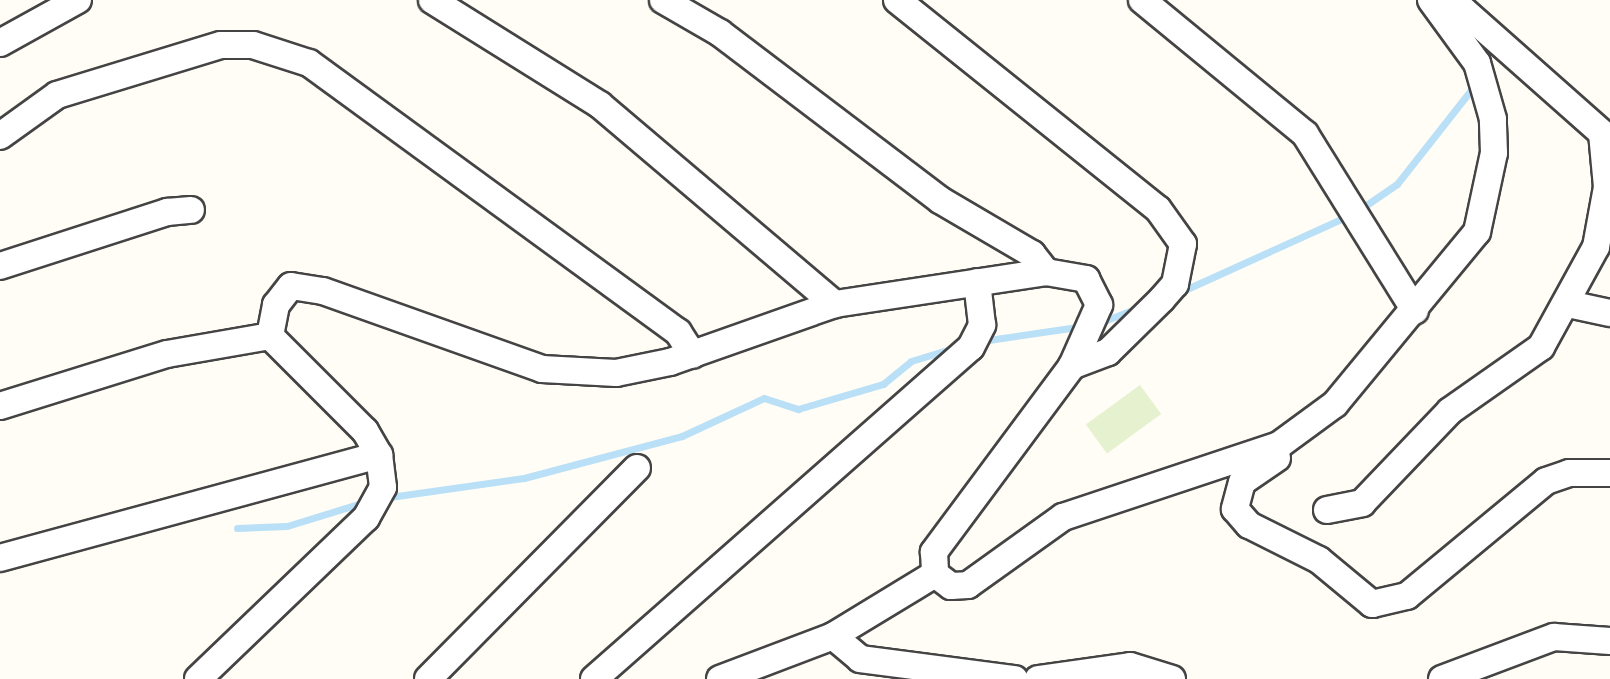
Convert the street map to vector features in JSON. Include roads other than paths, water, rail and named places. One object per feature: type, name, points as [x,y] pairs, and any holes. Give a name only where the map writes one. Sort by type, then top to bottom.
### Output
[{"type":"street","points":[[0,43],[78,0]]},
{"type":"street","points":[[432,0],[600,105],[835,304]]},
{"type":"street","points":[[663,0],[720,33],[940,201],[1032,254],[1046,272]]},
{"type":"street","points":[[897,0],[1158,209],[1182,244],[1175,284],[1163,299],[1108,352],[1072,366]]},
{"type":"street","points":[[1142,0],[1305,134],[1415,311]]},
{"type":"street","points":[[270,336],[275,305],[291,286],[323,291],[542,369],[616,373],[692,355],[835,304],[1046,272],[1075,274],[1096,290],[1099,305],[1072,366],[933,552],[935,574],[951,586],[968,585],[1063,517],[1279,446],[1335,404],[1415,311],[1477,232],[1494,153],[1493,119],[1478,63],[1436,5]]},
{"type":"street","points":[[1327,510],[1362,503],[1450,411],[1541,346],[1568,304],[1598,235],[1608,187],[1602,133],[1464,11],[1436,5]]},
{"type":"street","points":[[0,136],[57,95],[222,45],[253,45],[309,63],[678,332],[692,355]]},
{"type":"street","points":[[0,266],[167,212],[191,210]]},
{"type":"street","points":[[594,679],[971,347],[982,325],[977,282]]},
{"type":"street","points":[[1568,304],[1610,313]]},
{"type":"street","points":[[0,406],[167,354],[270,336]]},
{"type":"street","points":[[198,679],[366,518],[383,487],[379,455],[365,431],[270,336]]},
{"type":"street","points":[[1279,446],[1278,458],[1242,482],[1235,509],[1249,525],[1319,560],[1372,604],[1407,596],[1546,481],[1569,473],[1610,473]]},
{"type":"street","points":[[0,558],[379,455]]},
{"type":"street","points":[[428,679],[637,468]]},
{"type":"street","points":[[720,679],[833,636],[935,574]]},
{"type":"street","points":[[833,636],[860,659],[1015,679]]},
{"type":"street","points":[[1443,679],[1554,637],[1610,641]]},
{"type":"street","points":[[1038,679],[1130,666],[1172,679]]},
{"type":"waterway","points":[[1359,210],[1397,184],[1474,86]]},
{"type":"waterway","points":[[1178,293],[1348,216]]},
{"type":"waterway","points":[[1099,323],[1140,307]]},
{"type":"waterway","points":[[982,341],[1084,326]]},
{"type":"waterway","points":[[383,498],[524,478],[682,436],[764,398],[798,409],[883,384],[911,361],[957,347]]},
{"type":"waterway","points":[[237,528],[287,526],[365,502]]}]
